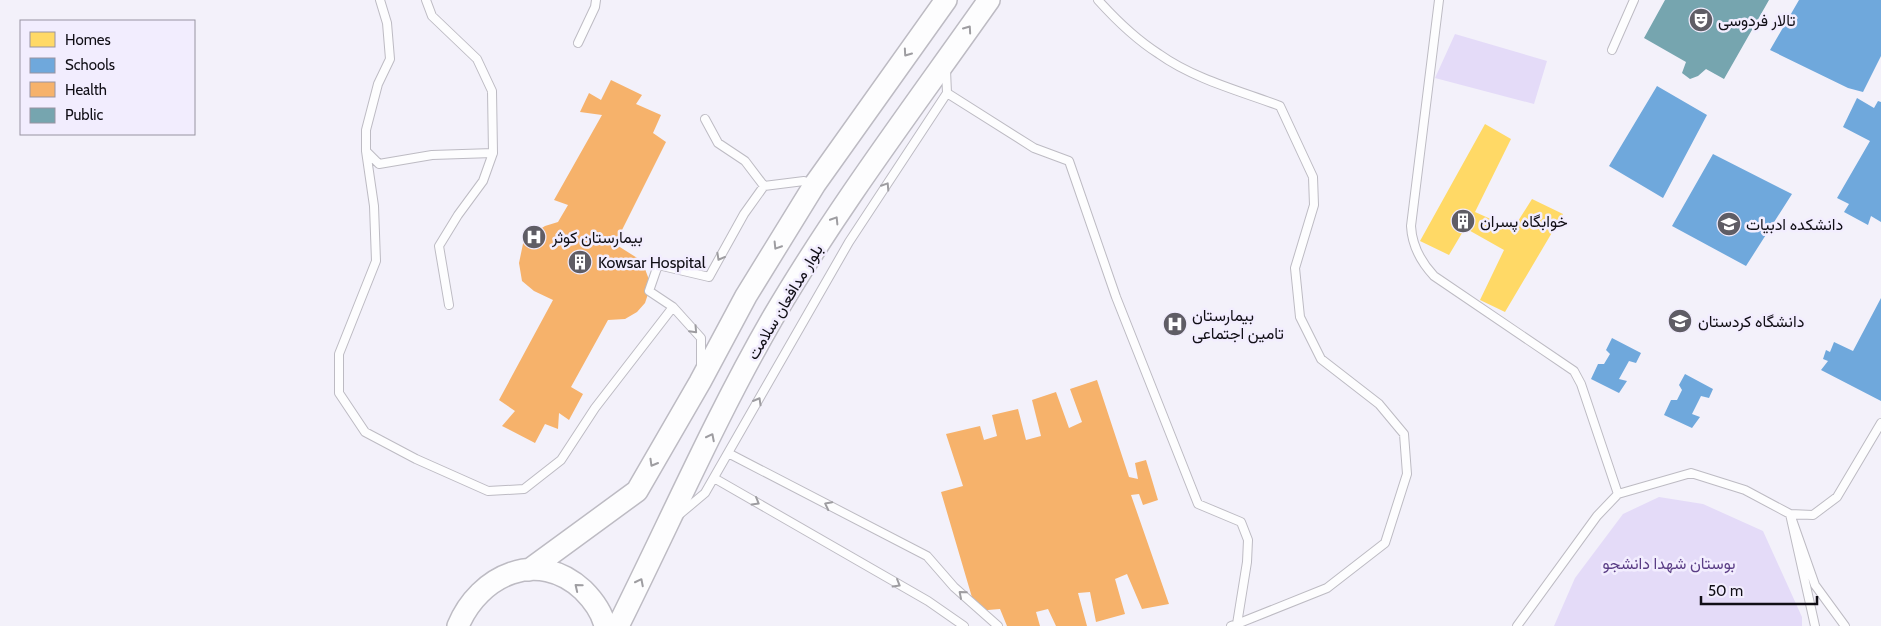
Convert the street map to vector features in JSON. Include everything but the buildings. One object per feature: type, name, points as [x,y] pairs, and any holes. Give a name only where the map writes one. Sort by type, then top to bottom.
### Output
[{"type":"main road","name":"بلوار مدافعان سلامت","points":[[529,570],[636,491],[700,382],[746,296],[815,184],[946,0]]},
{"type":"main road","name":"بلوار مدافعان سلامت","points":[[618,626],[772,319],[845,204],[989,0]]},
{"type":"main road","points":[[458,626],[468,604],[485,586],[506,574],[529,570],[553,573],[575,583],[592,600],[605,626]]},
{"type":"lane","points":[[380,0],[387,23],[390,59],[378,84],[368,121],[366,152],[374,206],[376,261],[339,354],[339,393],[365,432],[488,491],[524,489],[561,460],[595,408],[673,307]]},
{"type":"lane","points":[[426,0],[432,16],[477,59],[492,91],[493,153],[484,182],[458,215],[439,246],[449,305]]},
{"type":"lane","points":[[578,43],[595,7],[596,0]]},
{"type":"lane","points":[[1098,0],[1110,13],[1159,55],[1207,79],[1280,106],[1313,177],[1314,205],[1295,268],[1300,317],[1322,359],[1379,404],[1404,434],[1407,474],[1385,543],[1327,588],[1234,625]]},
{"type":"lane","points":[[1439,0],[1410,226],[1411,240],[1425,266],[1434,276],[1574,371],[1581,384],[1618,494]]},
{"type":"lane","points":[[1612,50],[1634,0]]},
{"type":"lane","points":[[669,524],[705,493],[849,242],[947,93],[945,62]]},
{"type":"lane","points":[[947,93],[1034,148],[1069,161],[1116,297],[1198,504],[1241,522],[1248,540],[1247,562],[1234,625]]},
{"type":"lane","points":[[704,119],[718,143],[745,160],[764,186]]},
{"type":"lane","points":[[366,152],[379,164],[432,155],[493,153]]},
{"type":"lane","points":[[700,382],[701,338],[673,307],[649,291],[658,265],[709,277],[744,214],[764,186],[804,181],[815,184]]},
{"type":"lane","points":[[1517,626],[1596,516],[1618,494],[1691,473],[1745,490],[1790,514],[1813,515],[1837,497],[1881,423]]},
{"type":"lane","points":[[728,453],[928,556],[954,587],[998,626]]},
{"type":"lane","points":[[714,478],[928,601],[964,626]]},
{"type":"lane","points":[[1790,514],[1815,626]]},
{"type":"lane","points":[[1790,514],[1815,585],[1841,624],[1845,626]]},
{"type":"green space","points":[[1455,34],[1547,61],[1534,104],[1435,78]]},
{"type":"green space","name":"بوستان شهدا دانشجو","points":[[1659,497],[1703,504],[1763,531],[1802,617],[1802,626],[1554,626],[1575,578],[1623,514]]},
{"type":"place","name":"تالار فردوسی","points":[[1701,20]]},
{"type":"place","name":"خوابگاه پسران","points":[[1463,221]]},
{"type":"place","name":"دانشکده ادبیات","points":[[1729,224]]},
{"type":"place","name":"بیمارستان کوثر","points":[[534,237]]},
{"type":"place","name":"Kowsar Hospital","points":[[580,262]]},
{"type":"place","name":"دانشگاه کردستان","points":[[1680,321]]},
{"type":"place","name":"بیمارستان تامین اجتماعی","points":[[1175,324]]}]
